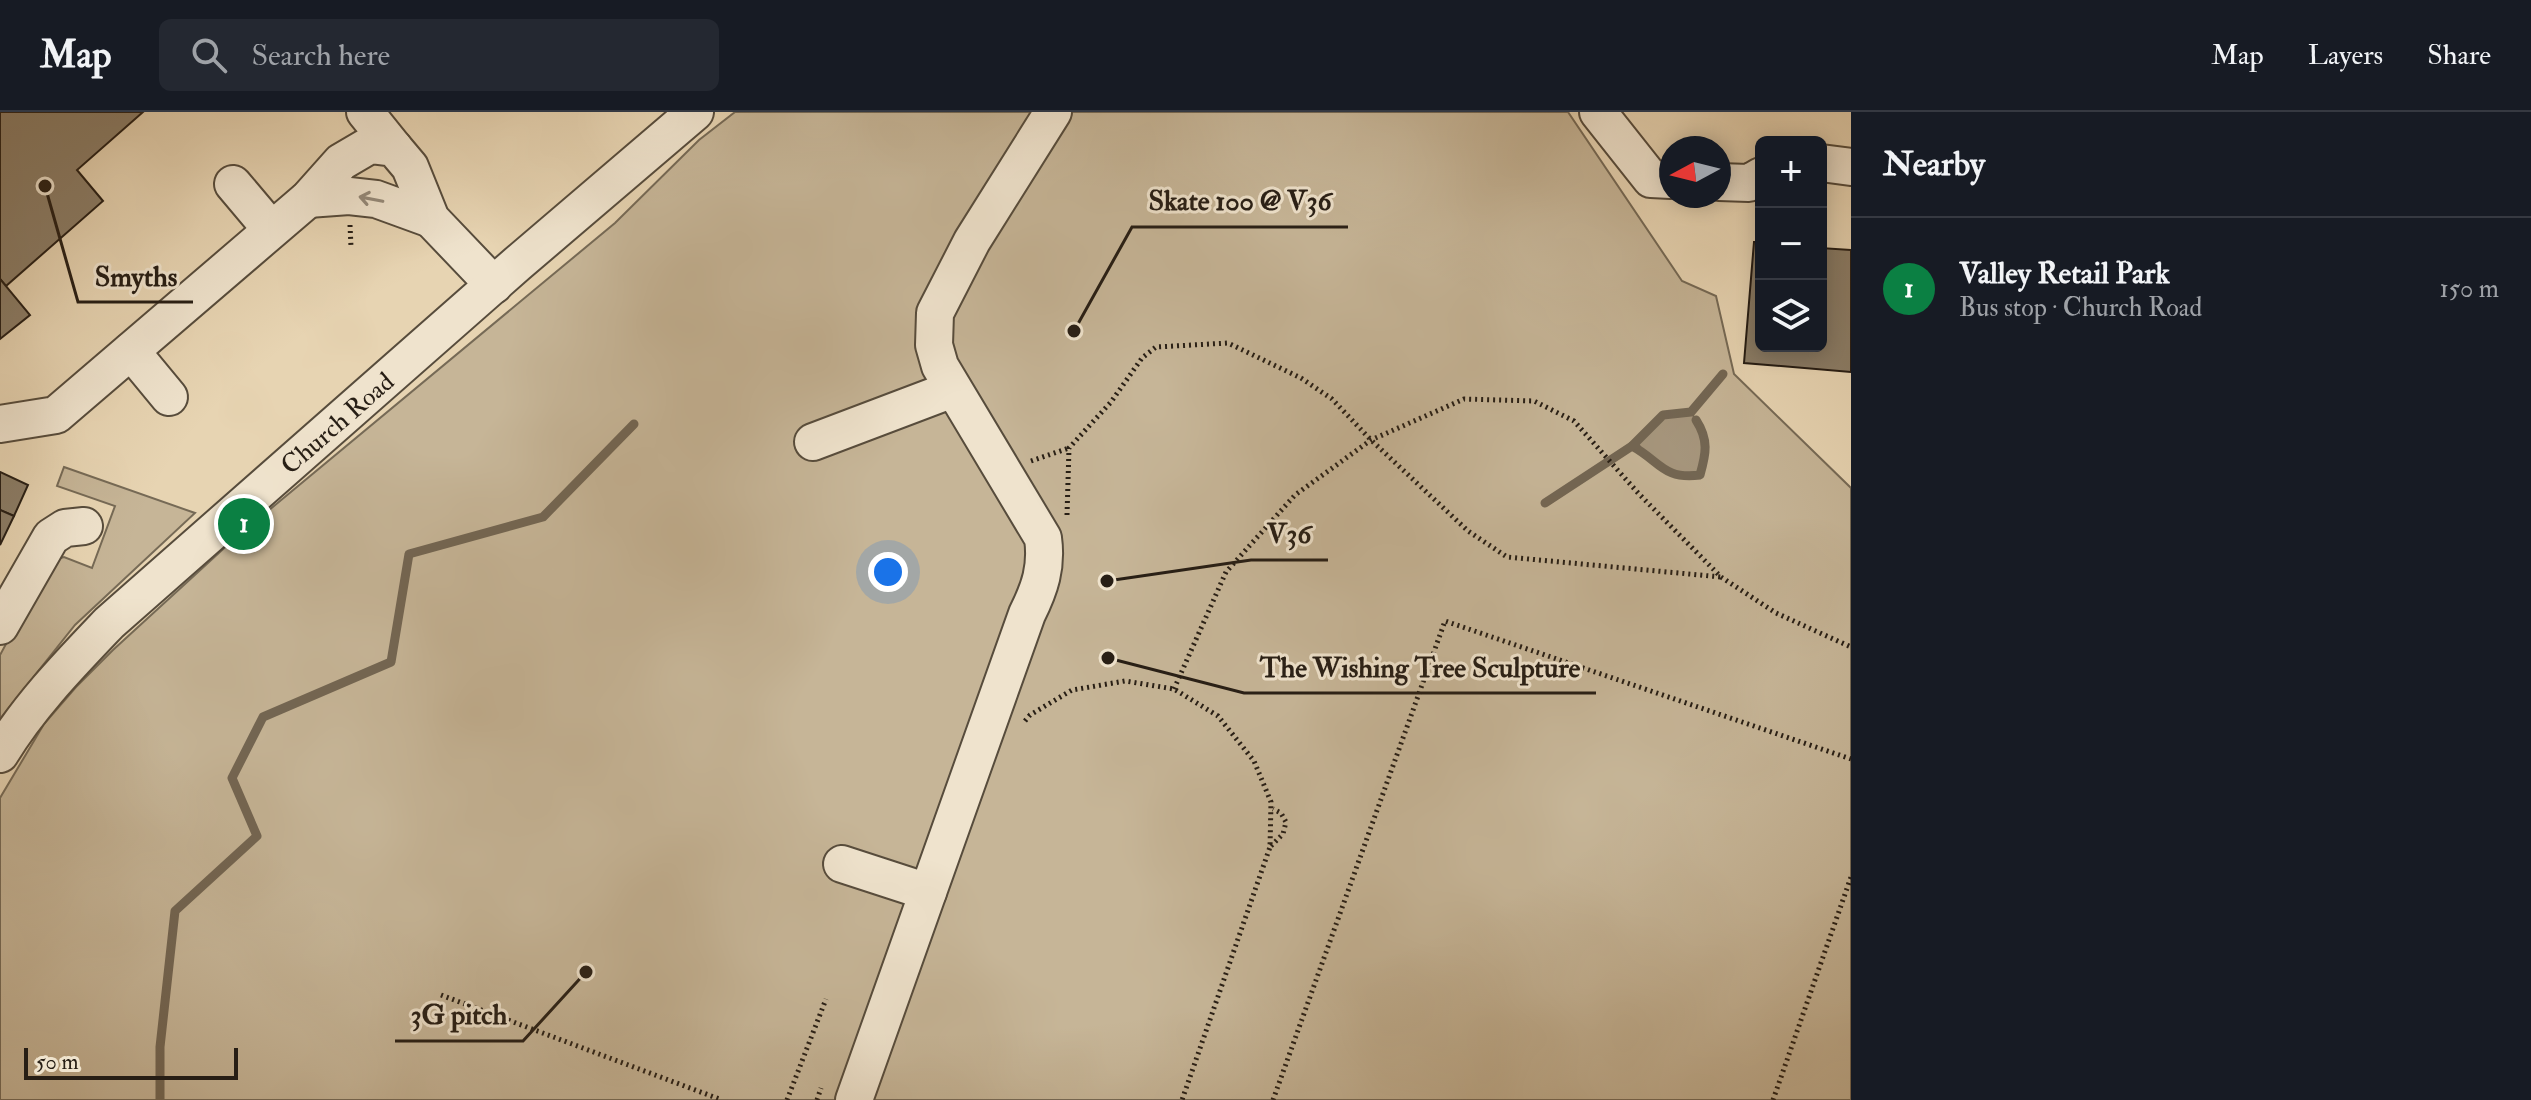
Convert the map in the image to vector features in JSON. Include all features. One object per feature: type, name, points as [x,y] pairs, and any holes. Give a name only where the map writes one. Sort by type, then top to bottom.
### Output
[{"type":"street","points":[[365,112],[410,167],[431,219],[494,285]]},
{"type":"street","name":"Church Road","points":[[0,754],[31,708],[109,623],[695,112]]},
{"type":"street","points":[[854,1100],[1027,614],[1041,585],[1045,556],[1043,538],[940,366],[934,345],[935,313],[972,241],[1053,112]]},
{"type":"street","points":[[1598,112],[1651,179],[1659,179]]},
{"type":"street","points":[[0,424],[56,415],[308,199],[341,162],[370,145],[394,148]]},
{"type":"street","points":[[1827,164],[1851,167]]},
{"type":"street","points":[[1731,182],[1749,183],[1755,180]]},
{"type":"street","points":[[233,184],[271,229]]},
{"type":"street","points":[[308,199],[349,196],[376,199],[431,219]]},
{"type":"street","points":[[131,351],[169,397]]},
{"type":"street","points":[[813,442],[953,389]]},
{"type":"street","points":[[0,626],[51,537],[65,528],[84,526]]},
{"type":"street","points":[[842,864],[928,892]]},
{"type":"path","points":[[1023,464],[1069,448],[1111,402],[1142,358],[1156,347],[1228,343],[1301,378],[1332,399],[1468,531],[1507,557],[1721,577]]},
{"type":"path","points":[[1174,689],[1226,572],[1295,495],[1371,440],[1464,399],[1534,401],[1574,421],[1721,577],[1776,613],[1851,647]]},
{"type":"path","points":[[1066,529],[1069,448]]},
{"type":"path","points":[[1273,1100],[1445,621],[1851,759]]},
{"type":"path","points":[[1017,731],[1024,718],[1072,690],[1125,681],[1174,689],[1218,716],[1254,761],[1273,809],[1270,847],[1182,1100]]},
{"type":"path","points":[[1270,847],[1283,834],[1286,822],[1281,813],[1273,809]]},
{"type":"path","points":[[1773,1100],[1851,877]]},
{"type":"path","points":[[441,995],[722,1100]]},
{"type":"path","points":[[787,1100],[826,999]]},
{"type":"shaded area","points":[[735,112],[1568,112],[1682,281],[1716,296],[1734,374],[1851,488],[1851,1100],[0,1100],[0,798],[44,724],[113,650],[233,540],[615,223],[699,140]]},
{"type":"shaded area","points":[[1691,412],[1704,444],[1700,468],[1695,476],[1668,473],[1647,457],[1637,442],[1663,415]]},
{"type":"shaded area","points":[[64,467],[195,513],[75,625],[0,719],[0,655],[51,561],[64,557],[92,568],[115,506],[57,486]]},
{"type":"building","points":[[0,112],[143,112],[77,170],[103,201],[6,286],[0,279]]},
{"type":"building","points":[[1754,242],[1755,352],[1827,352],[1827,248],[1851,250],[1851,372],[1744,363]]},
{"type":"building","points":[[0,279],[30,315],[0,339]]},
{"type":"building","points":[[0,472],[28,485],[14,516],[0,510]]},
{"type":"building","points":[[0,510],[14,516],[0,545]]},
{"type":"waterway","points":[[1545,503],[1632,446],[1663,415],[1691,412],[1723,374]]},
{"type":"waterway","points":[[1632,446],[1670,472],[1700,475],[1705,447],[1696,420]]},
{"type":"waterway","points":[[160,1100],[160,1047],[175,911],[257,836],[232,778],[263,717],[391,662],[409,554],[543,517],[634,424]]},
{"type":"place","name":"Smyths","points":[[45,186]]},
{"type":"place","name":"Skate 100 @ V36","points":[[1074,331]]},
{"type":"place","name":"Valley Retail Park","points":[[244,524]]},
{"type":"place","name":"V36","points":[[1107,581]]},
{"type":"place","name":"The Wishing Tree Sculpture","points":[[1108,658]]},
{"type":"place","name":"3G pitch","points":[[586,972]]}]
